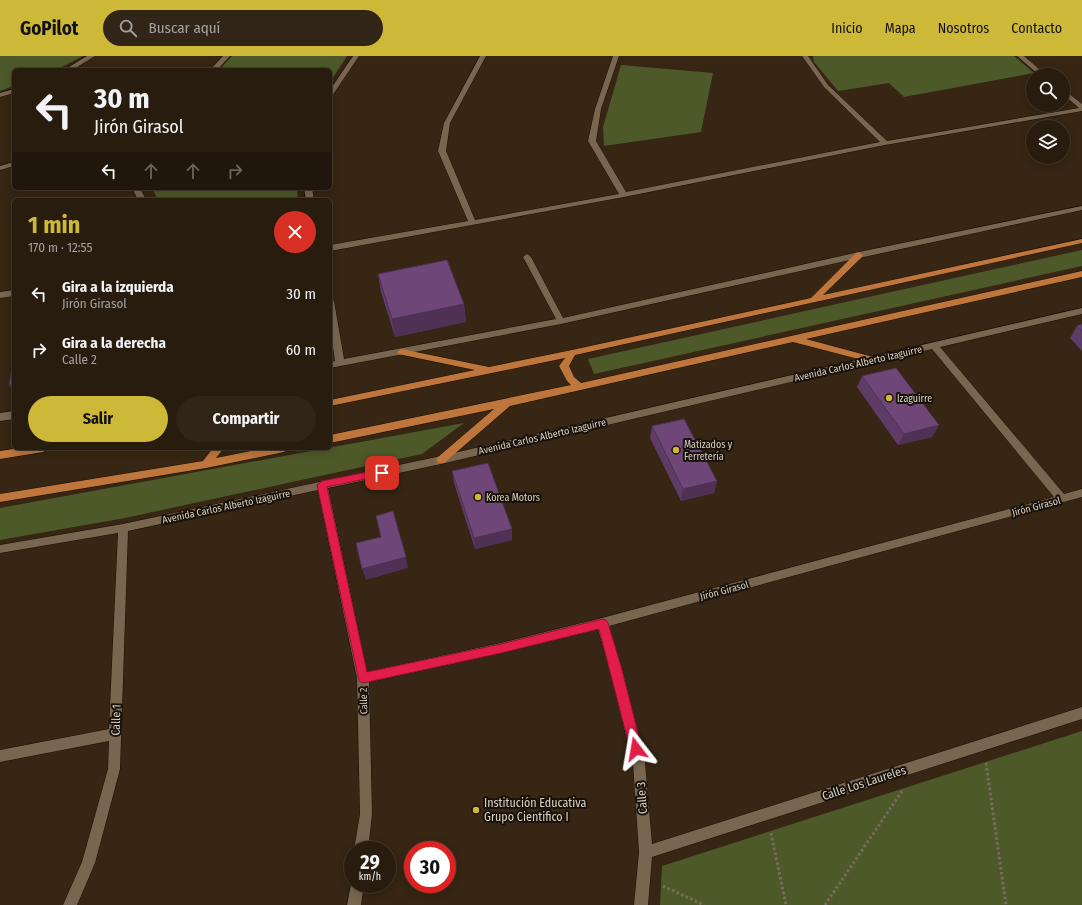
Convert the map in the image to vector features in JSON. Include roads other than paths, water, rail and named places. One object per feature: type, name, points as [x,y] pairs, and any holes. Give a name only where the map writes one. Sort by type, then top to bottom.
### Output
[{"type":"main road","points":[[332,403],[572,353],[1082,241]]},
{"type":"main road","points":[[814,299],[859,255]]},
{"type":"main road","points":[[332,439],[507,403],[1082,274]]},
{"type":"main road","points":[[792,338],[870,359]]},
{"type":"main road","points":[[401,352],[490,370]]},
{"type":"main road","points":[[572,353],[564,366],[570,379],[579,387]]},
{"type":"main road","points":[[441,460],[507,403]]},
{"type":"main road","points":[[0,455],[31,450]]},
{"type":"main road","points":[[206,464],[217,450]]},
{"type":"main road","points":[[0,498],[206,464],[274,450]]},
{"type":"street","points":[[71,68],[92,56]]},
{"type":"street","points":[[214,68],[227,56]]},
{"type":"street","points":[[332,92],[356,56]]},
{"type":"street","points":[[472,222],[442,151],[447,123],[483,56]]},
{"type":"street","points":[[616,56],[598,109],[592,141],[624,195]]},
{"type":"street","points":[[805,56],[826,86],[885,143]]},
{"type":"street","points":[[1020,56],[1035,68]]},
{"type":"street","points":[[0,95],[12,92]]},
{"type":"street","points":[[1070,97],[1082,108]]},
{"type":"street","points":[[332,248],[624,195],[885,143],[1082,108]]},
{"type":"street","points":[[0,168],[12,165]]},
{"type":"street","points":[[332,365],[561,321],[859,255],[1082,208]]},
{"type":"street","points":[[527,257],[561,321]]},
{"type":"street","points":[[0,295],[12,293]]},
{"type":"street","name":"Avenida Carlos Alberto Izaguirre","points":[[0,549],[123,528],[441,460],[870,359],[934,346],[1082,311]]},
{"type":"street","points":[[332,313],[340,363]]},
{"type":"street","points":[[934,346],[1062,499]]},
{"type":"street","points":[[0,417],[12,415]]},
{"type":"street","name":"Calle 2","points":[[322,485],[363,678],[366,814],[362,841]]},
{"type":"street","name":"Jirón Girasol","points":[[363,678],[501,648],[602,623],[1082,493]]},
{"type":"street","name":"Calle 1","points":[[70,905],[88,863],[114,769],[123,528]]},
{"type":"street","name":"Calle 3","points":[[602,623],[615,666],[639,763],[646,852],[641,905]]},
{"type":"street","name":"Calle Los Laureles","points":[[646,852],[1082,713]]},
{"type":"street","points":[[0,756],[116,734]]},
{"type":"street","points":[[354,905],[356,893]]},
{"type":"place","name":"Izaguirre","points":[[889,398]]},
{"type":"place","name":"Matizados y Ferretería","points":[[676,450]]},
{"type":"place","name":"Korea Motors","points":[[478,497]]},
{"type":"place","name":"Institución Educativa Grupo Cientifico I","points":[[476,810]]}]
